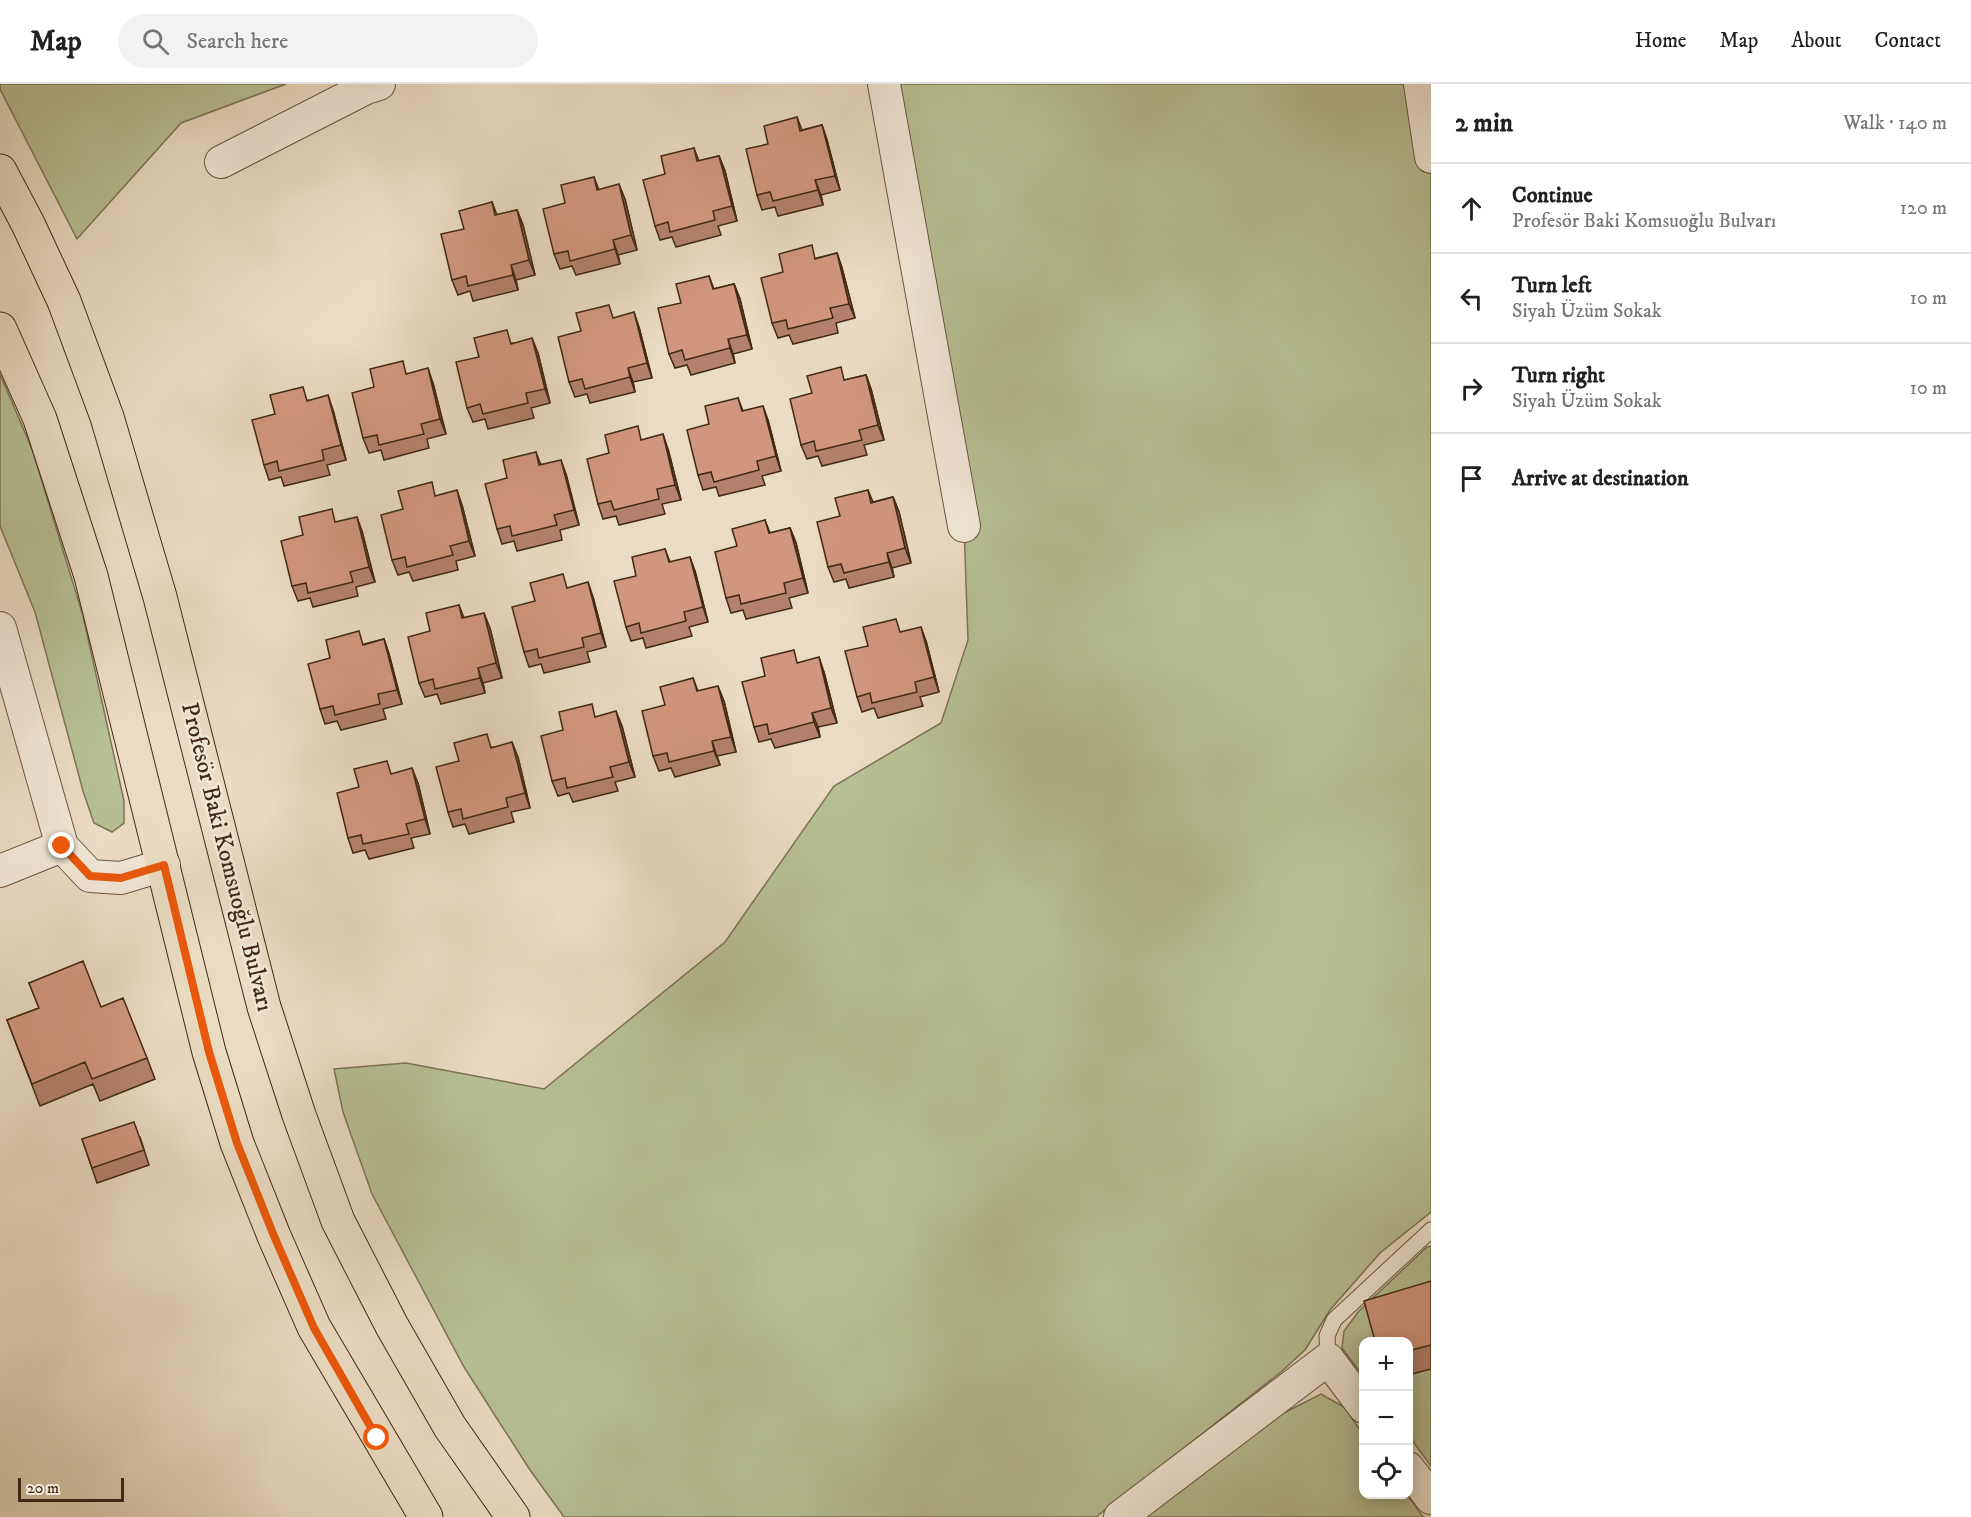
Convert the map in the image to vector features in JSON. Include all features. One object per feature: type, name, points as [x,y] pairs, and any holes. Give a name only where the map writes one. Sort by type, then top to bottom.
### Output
[{"type":"main road","name":"Profesör Baki Komsuoğlu Bulvarı","points":[[0,171],[64,301],[107,417],[160,597],[264,1007],[299,1115],[338,1221],[392,1326],[450,1427],[513,1517]]},
{"type":"main road","points":[[0,329],[40,419],[91,576],[209,1052],[237,1143],[314,1328],[426,1517]]},
{"type":"street","points":[[221,162],[366,88],[379,84]]},
{"type":"street","points":[[884,84],[964,526]]},
{"type":"street","points":[[1420,84],[1431,157]]},
{"type":"street","points":[[0,628],[62,846],[90,876],[121,878],[164,865]]},
{"type":"street","points":[[0,871],[62,846]]},
{"type":"street","points":[[1120,1517],[1328,1359],[1359,1400]]},
{"type":"street","points":[[1413,1475],[1431,1498]]},
{"type":"lane","points":[[1328,1359],[1327,1336],[1334,1320],[1431,1230]]},
{"type":"green space","points":[[0,84],[286,84],[181,123],[77,239],[0,89]]},
{"type":"green space","points":[[884,84],[1431,84],[1431,1212],[1380,1253],[1330,1310],[1305,1350],[1281,1372],[1096,1517],[564,1517],[530,1470],[464,1367],[372,1194],[343,1112],[334,1069],[406,1063],[544,1089],[725,942],[834,786],[941,723],[968,640],[964,526]]},
{"type":"green space","points":[[0,374],[32,449],[83,616],[124,801],[124,823],[112,832],[94,823],[83,791],[35,612],[0,526]]},
{"type":"green space","points":[[1431,1246],[1431,1466],[1413,1441],[1413,1337],[1359,1337],[1359,1371],[1342,1348],[1344,1331],[1359,1311],[1427,1247]]},
{"type":"green space","points":[[1321,1394],[1344,1407],[1359,1428],[1359,1499],[1410,1499],[1423,1517],[1144,1517],[1274,1418]]},
{"type":"building","points":[[797,117],[800,131],[822,125],[835,176],[815,180],[818,190],[773,201],[770,192],[757,195],[746,149],[768,144],[764,126]]},
{"type":"building","points":[[694,148],[697,161],[719,156],[732,206],[713,211],[715,220],[670,232],[668,222],[655,226],[643,180],[665,174],[661,156]]},
{"type":"building","points":[[594,177],[597,190],[619,184],[631,235],[613,240],[615,249],[570,261],[568,251],[554,254],[543,209],[565,203],[561,185]]},
{"type":"building","points":[[492,202],[495,215],[517,210],[529,260],[511,265],[513,275],[468,286],[466,276],[452,280],[441,234],[464,229],[459,211]]},
{"type":"building","points":[[812,245],[815,259],[837,253],[849,304],[830,308],[833,318],[788,329],[786,320],[772,323],[761,278],[783,272],[779,254]]},
{"type":"building","points":[[709,276],[713,289],[734,284],[747,335],[728,339],[730,348],[685,360],[682,350],[669,354],[658,308],[681,303],[676,284]]},
{"type":"building","points":[[609,305],[613,318],[634,312],[647,363],[628,368],[630,377],[585,389],[582,379],[569,382],[558,337],[581,331],[576,313]]},
{"type":"building","points":[[507,330],[511,344],[532,338],[545,389],[526,393],[528,403],[483,414],[480,404],[467,408],[456,362],[479,357],[474,338]]},
{"type":"building","points":[[403,361],[406,374],[428,368],[440,419],[421,424],[424,434],[379,445],[377,435],[363,438],[352,393],[374,387],[370,369]]},
{"type":"building","points":[[841,367],[844,380],[866,375],[878,425],[859,430],[862,440],[816,451],[814,441],[801,445],[790,399],[812,393],[807,376]]},
{"type":"building","points":[[303,387],[307,401],[328,395],[341,445],[322,450],[324,460],[279,471],[277,461],[264,465],[252,420],[275,414],[270,395]]},
{"type":"building","points":[[738,398],[742,411],[763,406],[776,456],[757,461],[759,470],[714,482],[711,472],[698,475],[687,430],[709,424],[705,406]]},
{"type":"building","points":[[638,426],[641,440],[663,434],[675,485],[657,489],[659,499],[614,510],[611,501],[598,504],[587,459],[609,453],[605,435]]},
{"type":"building","points":[[536,452],[539,465],[561,460],[574,510],[554,515],[557,525],[512,536],[510,526],[497,529],[485,484],[507,478],[503,460]]},
{"type":"building","points":[[432,482],[435,496],[457,490],[469,541],[450,546],[453,555],[407,567],[405,557],[392,560],[381,515],[403,509],[398,491]]},
{"type":"building","points":[[868,490],[871,503],[893,497],[905,548],[887,553],[889,562],[844,573],[841,564],[828,567],[817,522],[840,516],[835,498]]},
{"type":"building","points":[[332,509],[335,522],[357,517],[369,567],[350,572],[353,582],[308,593],[306,583],[292,586],[281,541],[303,535],[299,517]]},
{"type":"building","points":[[765,520],[769,533],[790,528],[803,578],[784,583],[786,593],[741,604],[739,595],[726,598],[715,552],[737,546],[732,529]]},
{"type":"building","points":[[665,549],[669,562],[690,557],[703,607],[684,612],[686,621],[641,633],[639,623],[626,627],[614,581],[636,576],[632,557]]},
{"type":"building","points":[[563,574],[567,588],[588,582],[601,633],[582,638],[584,647],[539,658],[537,649],[524,652],[512,607],[535,601],[530,583]]},
{"type":"building","points":[[459,605],[462,618],[484,613],[496,663],[478,668],[480,678],[435,689],[433,679],[419,683],[408,637],[430,631],[426,613]]},
{"type":"building","points":[[896,619],[900,632],[921,627],[934,677],[915,682],[917,692],[872,703],[870,693],[857,697],[845,651],[868,646],[863,627]]},
{"type":"building","points":[[359,631],[363,645],[384,639],[397,690],[378,694],[380,704],[335,715],[333,706],[320,709],[308,664],[330,658],[326,640]]},
{"type":"building","points":[[794,650],[797,663],[819,657],[831,708],[812,713],[814,722],[769,734],[767,724],[754,727],[742,682],[765,676],[761,658]]},
{"type":"building","points":[[693,678],[697,691],[718,686],[731,737],[712,741],[714,751],[669,762],[667,753],[653,756],[642,711],[665,705],[660,687]]},
{"type":"building","points":[[592,704],[595,717],[616,711],[629,762],[610,767],[613,777],[567,788],[565,778],[552,781],[541,736],[563,730],[559,712]]},
{"type":"building","points":[[487,734],[491,748],[512,742],[525,793],[506,798],[508,807],[463,819],[461,809],[448,812],[436,767],[459,761],[454,743]]},
{"type":"building","points":[[387,761],[391,774],[412,768],[425,819],[406,824],[409,834],[363,844],[361,835],[348,838],[337,793],[359,787],[354,769]]},
{"type":"building","points":[[83,961],[101,1007],[123,998],[147,1058],[92,1079],[85,1062],[32,1084],[7,1020],[39,1008],[29,983]]},
{"type":"building","points":[[134,1122],[144,1150],[92,1168],[82,1139]]},
{"type":"building","points":[[1431,1281],[1431,1345],[1413,1350],[1413,1337],[1374,1337],[1364,1301]]},
{"type":"route","points":[[62,846],[90,876],[121,878],[164,865],[209,1052],[237,1143],[314,1328],[377,1438]]}]
